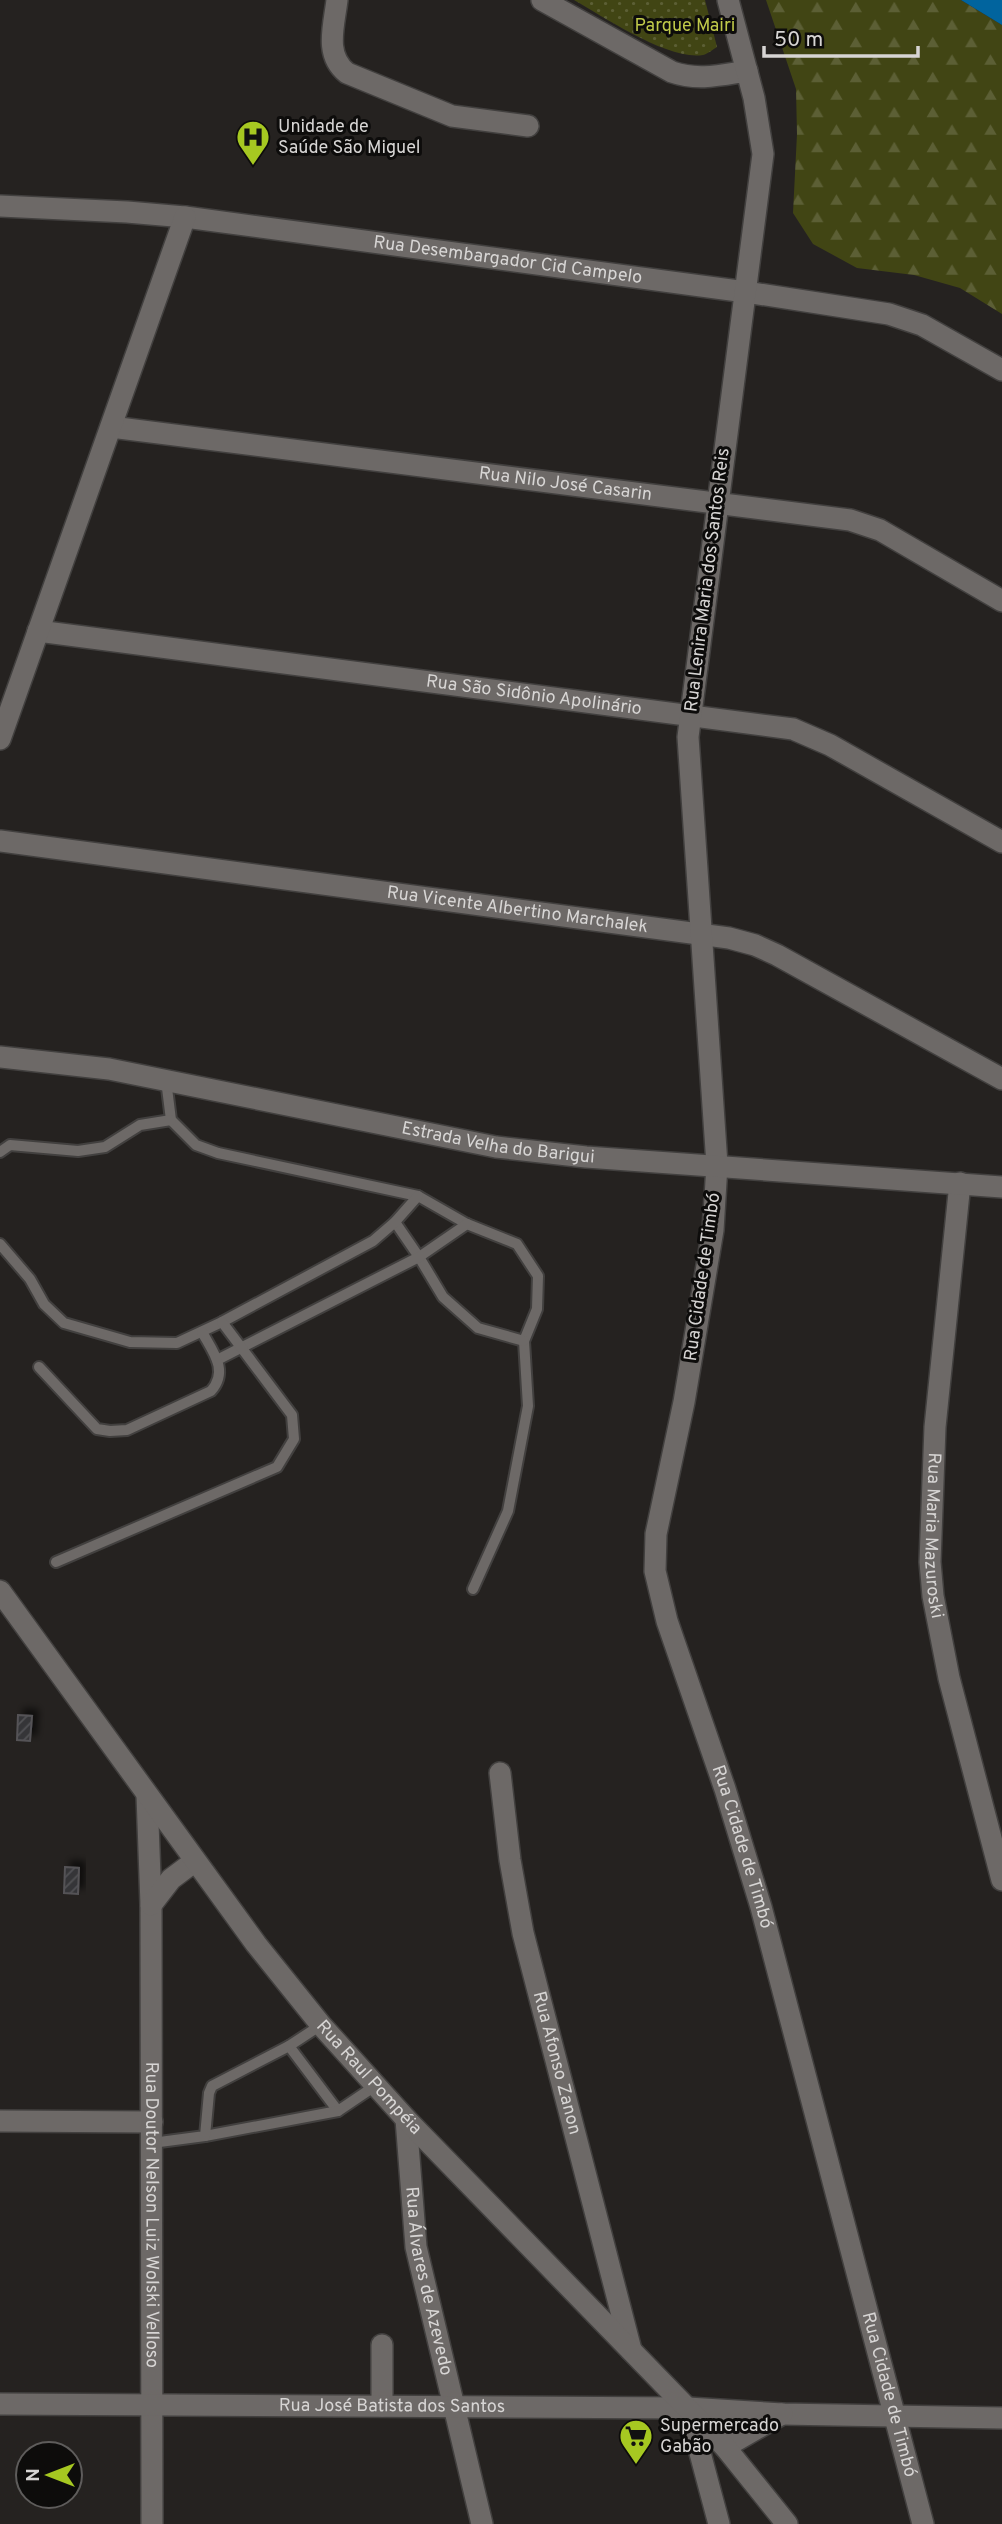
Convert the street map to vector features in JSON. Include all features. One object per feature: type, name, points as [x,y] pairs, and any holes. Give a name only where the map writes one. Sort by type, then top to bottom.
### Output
[{"type":"street","points":[[337,0],[333,56],[339,66],[348,73],[452,116],[528,126]]},
{"type":"street","points":[[542,0],[657,65],[687,77],[701,78],[747,71]]},
{"type":"street","name":"Rua Lenira Maria dos Santos Reis","points":[[717,1165],[688,753],[762,154],[760,125],[728,0]]},
{"type":"street","name":"Rua Desembargador Cid Campelo","points":[[0,206],[185,217],[746,292],[905,318],[1002,370]]},
{"type":"street","points":[[0,739],[185,217]]},
{"type":"street","name":"Rua Nilo José Casarin","points":[[111,427],[850,520],[867,525],[1002,601]]},
{"type":"street","name":"Rua São Sidônio Apolinário","points":[[38,631],[793,729],[813,737],[1002,842]]},
{"type":"street","name":"Rua Vicente Albertino Marchalek","points":[[0,841],[701,934],[755,945],[1002,1079]]},
{"type":"street","name":"Estrada Velha do Barigui","points":[[0,1057],[109,1069],[496,1147],[586,1157],[1002,1187]]},
{"type":"street","name":"Rua Cidade de Timbó","points":[[717,1165],[709,1257],[684,1402],[656,1534],[655,1571],[667,1621],[725,1789],[761,1906],[923,2524]]},
{"type":"street","name":"Rua Maria Mazuroski","points":[[960,1183],[935,1427],[930,1562],[933,1596],[947,1668],[1002,1880]]},
{"type":"street","name":"Rua Raul Pompéia","points":[[0,1591],[195,1861],[321,2025],[406,2119],[688,2408],[725,2448],[787,2524]]},
{"type":"street","name":"Rua Afonso Zanon","points":[[500,1773],[510,1860],[523,1933],[631,2350]]},
{"type":"street","name":"Rua Doutor Nelson Luiz Wolski Velloso","points":[[147,1795],[151,1905],[152,2524]]},
{"type":"street","points":[[151,1905],[171,1879],[195,1861]]},
{"type":"street","name":"Rua Álvares de Azevedo","points":[[406,2119],[416,2247],[482,2524]]},
{"type":"street","points":[[0,2121],[152,2132]]},
{"type":"street","points":[[382,2346],[382,2406]]},
{"type":"street","name":"Rua José Batista dos Santos","points":[[0,2404],[688,2408],[782,2414],[1002,2418]]},
{"type":"street","points":[[688,2408],[719,2524]]},
{"type":"street","points":[[725,2448],[782,2414]]},
{"type":"lane","points":[[166,1080],[171,1120],[196,1145],[218,1153],[418,1196],[467,1224],[517,1244],[538,1276],[537,1309],[524,1341],[528,1406],[508,1511],[473,1589]]},
{"type":"lane","points":[[0,1152],[10,1145],[78,1151],[105,1147],[140,1125],[171,1120]]},
{"type":"lane","points":[[0,1244],[30,1279],[44,1304],[64,1323],[130,1342],[177,1343],[222,1322],[373,1241],[395,1223],[418,1196]]},
{"type":"lane","points":[[395,1223],[443,1297],[478,1328],[524,1341]]},
{"type":"lane","points":[[217,1360],[419,1257],[467,1224]]},
{"type":"lane","points":[[56,1562],[276,1467],[294,1439],[292,1415],[222,1322]]},
{"type":"lane","points":[[39,1367],[97,1429],[127,1430],[211,1391],[220,1376],[217,1360],[202,1332]]},
{"type":"lane","points":[[205,2136],[209,2092],[212,2086],[289,2046],[321,2025]]},
{"type":"lane","points":[[289,2046],[338,2111]]},
{"type":"lane","points":[[152,2132],[205,2136],[338,2111],[375,2086]]},
{"type":"green space","name":"Parque Mairi","points":[[574,0],[705,0],[717,47],[703,55],[673,51],[637,36]]},
{"type":"green space","points":[[766,0],[961,0],[1002,25],[1002,314],[960,288],[914,275],[857,268],[813,244],[793,213],[796,89]]},
{"type":"water","points":[[961,0],[1002,0],[1002,25]]},
{"type":"building","points":[[18,1715],[32,1716],[30,1741],[17,1740]]},
{"type":"building","points":[[65,1867],[79,1868],[78,1894],[64,1893]]},
{"type":"place","name":"Unidade de Saúde São Miguel","points":[[253,167]]},
{"type":"place","name":"Supermercado Gabão","points":[[636,2466]]}]
